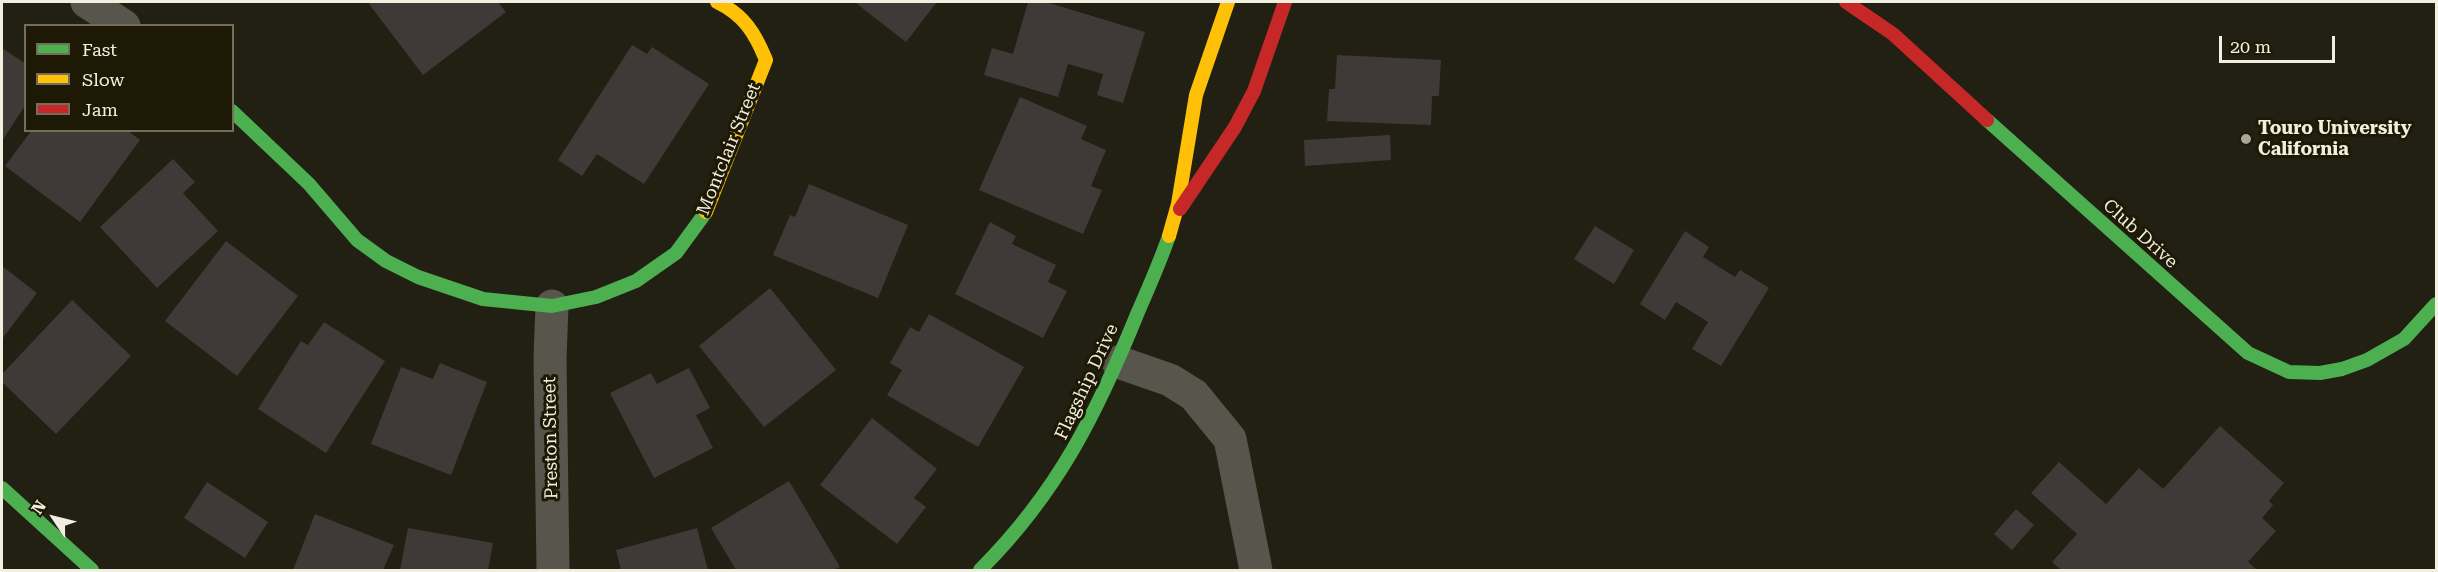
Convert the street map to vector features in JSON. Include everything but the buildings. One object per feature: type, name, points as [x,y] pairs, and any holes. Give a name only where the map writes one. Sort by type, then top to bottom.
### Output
[{"type":"street","points":[[87,2],[121,24]]},
{"type":"street","name":"Montclair Street","points":[[234,113],[309,184],[357,240],[386,261],[418,277],[483,299],[552,306],[596,297],[636,281],[676,254],[704,218],[766,60],[753,29],[733,9],[717,2]]},
{"type":"street","name":"Flagship Drive","points":[[980,570],[1030,519],[1061,477],[1089,428],[1118,362],[1174,218],[1193,108],[1203,69],[1228,2]]},
{"type":"street","name":"Flagship Drive","points":[[1174,218],[1235,127],[1254,92],[1285,2]]},
{"type":"street","name":"Club Drive","points":[[1846,2],[1893,34],[2159,276],[2248,353],[2289,372],[2320,373],[2342,369],[2367,360],[2404,339],[2436,304]]},
{"type":"street","name":"Preston Street","points":[[552,306],[550,358],[553,570]]},
{"type":"street","points":[[1118,362],[1170,380],[1194,395],[1230,439],[1256,570]]},
{"type":"street","points":[[2,488],[92,570]]},
{"type":"traffic: fast","points":[[234,113],[309,184],[357,240],[386,261],[418,277],[483,299],[552,306],[596,297],[636,281],[676,253],[706,212]]},
{"type":"traffic: fast","points":[[1987,120],[2248,353],[2289,372],[2320,373],[2342,369],[2367,360],[2404,339],[2436,304]]},
{"type":"traffic: fast","points":[[980,570],[1008,541],[1032,511],[1073,450],[1123,349],[1169,236]]},
{"type":"traffic: fast","points":[[2,488],[92,570]]},
{"type":"traffic: slow","points":[[706,212],[766,60],[758,41],[748,26],[717,2]]},
{"type":"traffic: slow","points":[[1169,236],[1178,204],[1196,95],[1228,2]]},
{"type":"traffic: jam","points":[[1180,209],[1235,127],[1254,91],[1285,2]]},
{"type":"traffic: jam","points":[[1846,2],[1893,34],[1987,120]]},
{"type":"place","name":"Touro University California","points":[[2246,139]]}]
